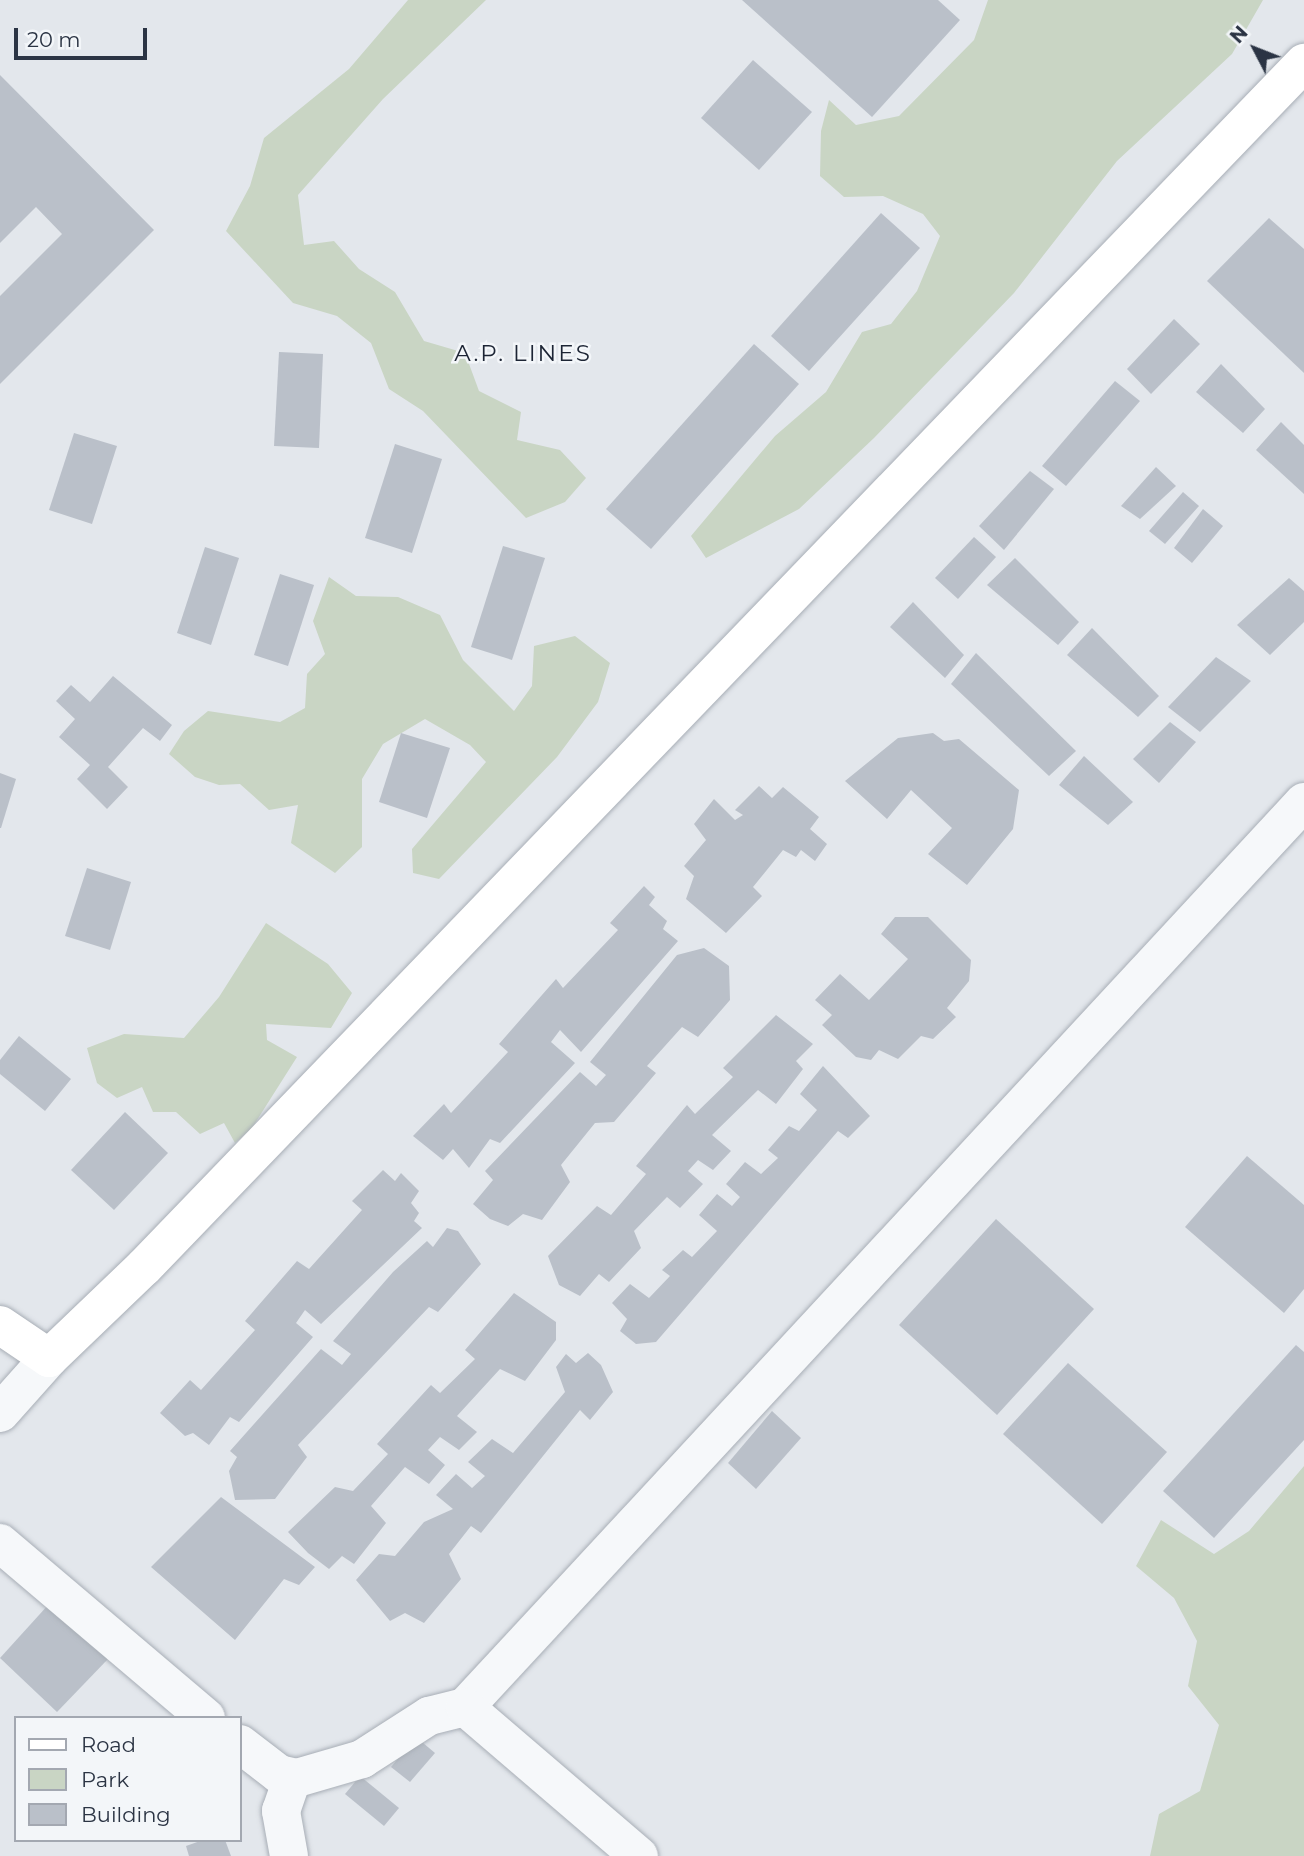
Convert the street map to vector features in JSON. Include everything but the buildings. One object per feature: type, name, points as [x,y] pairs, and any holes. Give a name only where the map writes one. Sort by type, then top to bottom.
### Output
[{"type":"main road","points":[[0,1325],[49,1358],[144,1267],[1304,63]]},
{"type":"street","points":[[242,1745],[292,1779],[362,1759],[429,1716],[464,1707],[1304,802]]},
{"type":"street","points":[[0,1413],[49,1358]]},
{"type":"street","points":[[0,1543],[203,1716]]},
{"type":"street","points":[[464,1707],[639,1856]]},
{"type":"street","points":[[289,1856],[281,1811],[292,1779]]},
{"type":"green space","points":[[408,0],[486,0],[383,99],[298,195],[304,245],[334,241],[359,269],[395,292],[424,341],[465,353],[479,391],[521,412],[517,440],[560,450],[586,478],[565,502],[526,518],[423,411],[389,389],[371,343],[337,316],[293,303],[226,231],[250,186],[264,138],[349,69]]},
{"type":"green space","points":[[988,0],[1263,0],[1232,54],[1117,161],[1014,293],[874,438],[799,509],[706,558],[691,536],[775,436],[826,392],[862,332],[891,324],[917,291],[940,236],[923,214],[883,196],[844,197],[820,176],[821,131],[829,100],[856,125],[899,116],[974,40]]},
{"type":"green space","points":[[329,577],[356,596],[398,597],[440,615],[463,660],[514,711],[532,686],[534,646],[575,636],[610,663],[598,702],[557,757],[439,879],[413,873],[412,849],[486,762],[470,745],[425,719],[383,744],[362,779],[362,847],[335,873],[291,843],[298,805],[269,810],[240,784],[219,785],[195,777],[169,754],[184,731],[208,711],[280,722],[305,708],[307,674],[325,654],[313,621]]},
{"type":"green space","points":[[266,923],[328,964],[352,993],[331,1028],[266,1024],[267,1040],[297,1057],[252,1128],[235,1143],[224,1123],[200,1134],[176,1112],[153,1112],[142,1087],[117,1098],[97,1083],[87,1048],[124,1034],[184,1038],[219,997]]},
{"type":"green space","points":[[1304,1466],[1304,1856],[1150,1856],[1159,1814],[1200,1791],[1219,1725],[1188,1686],[1197,1641],[1174,1598],[1136,1566],[1161,1520],[1214,1554],[1249,1531]]},
{"type":"district","name":"A.P. LINES","points":[[523,353]]}]
